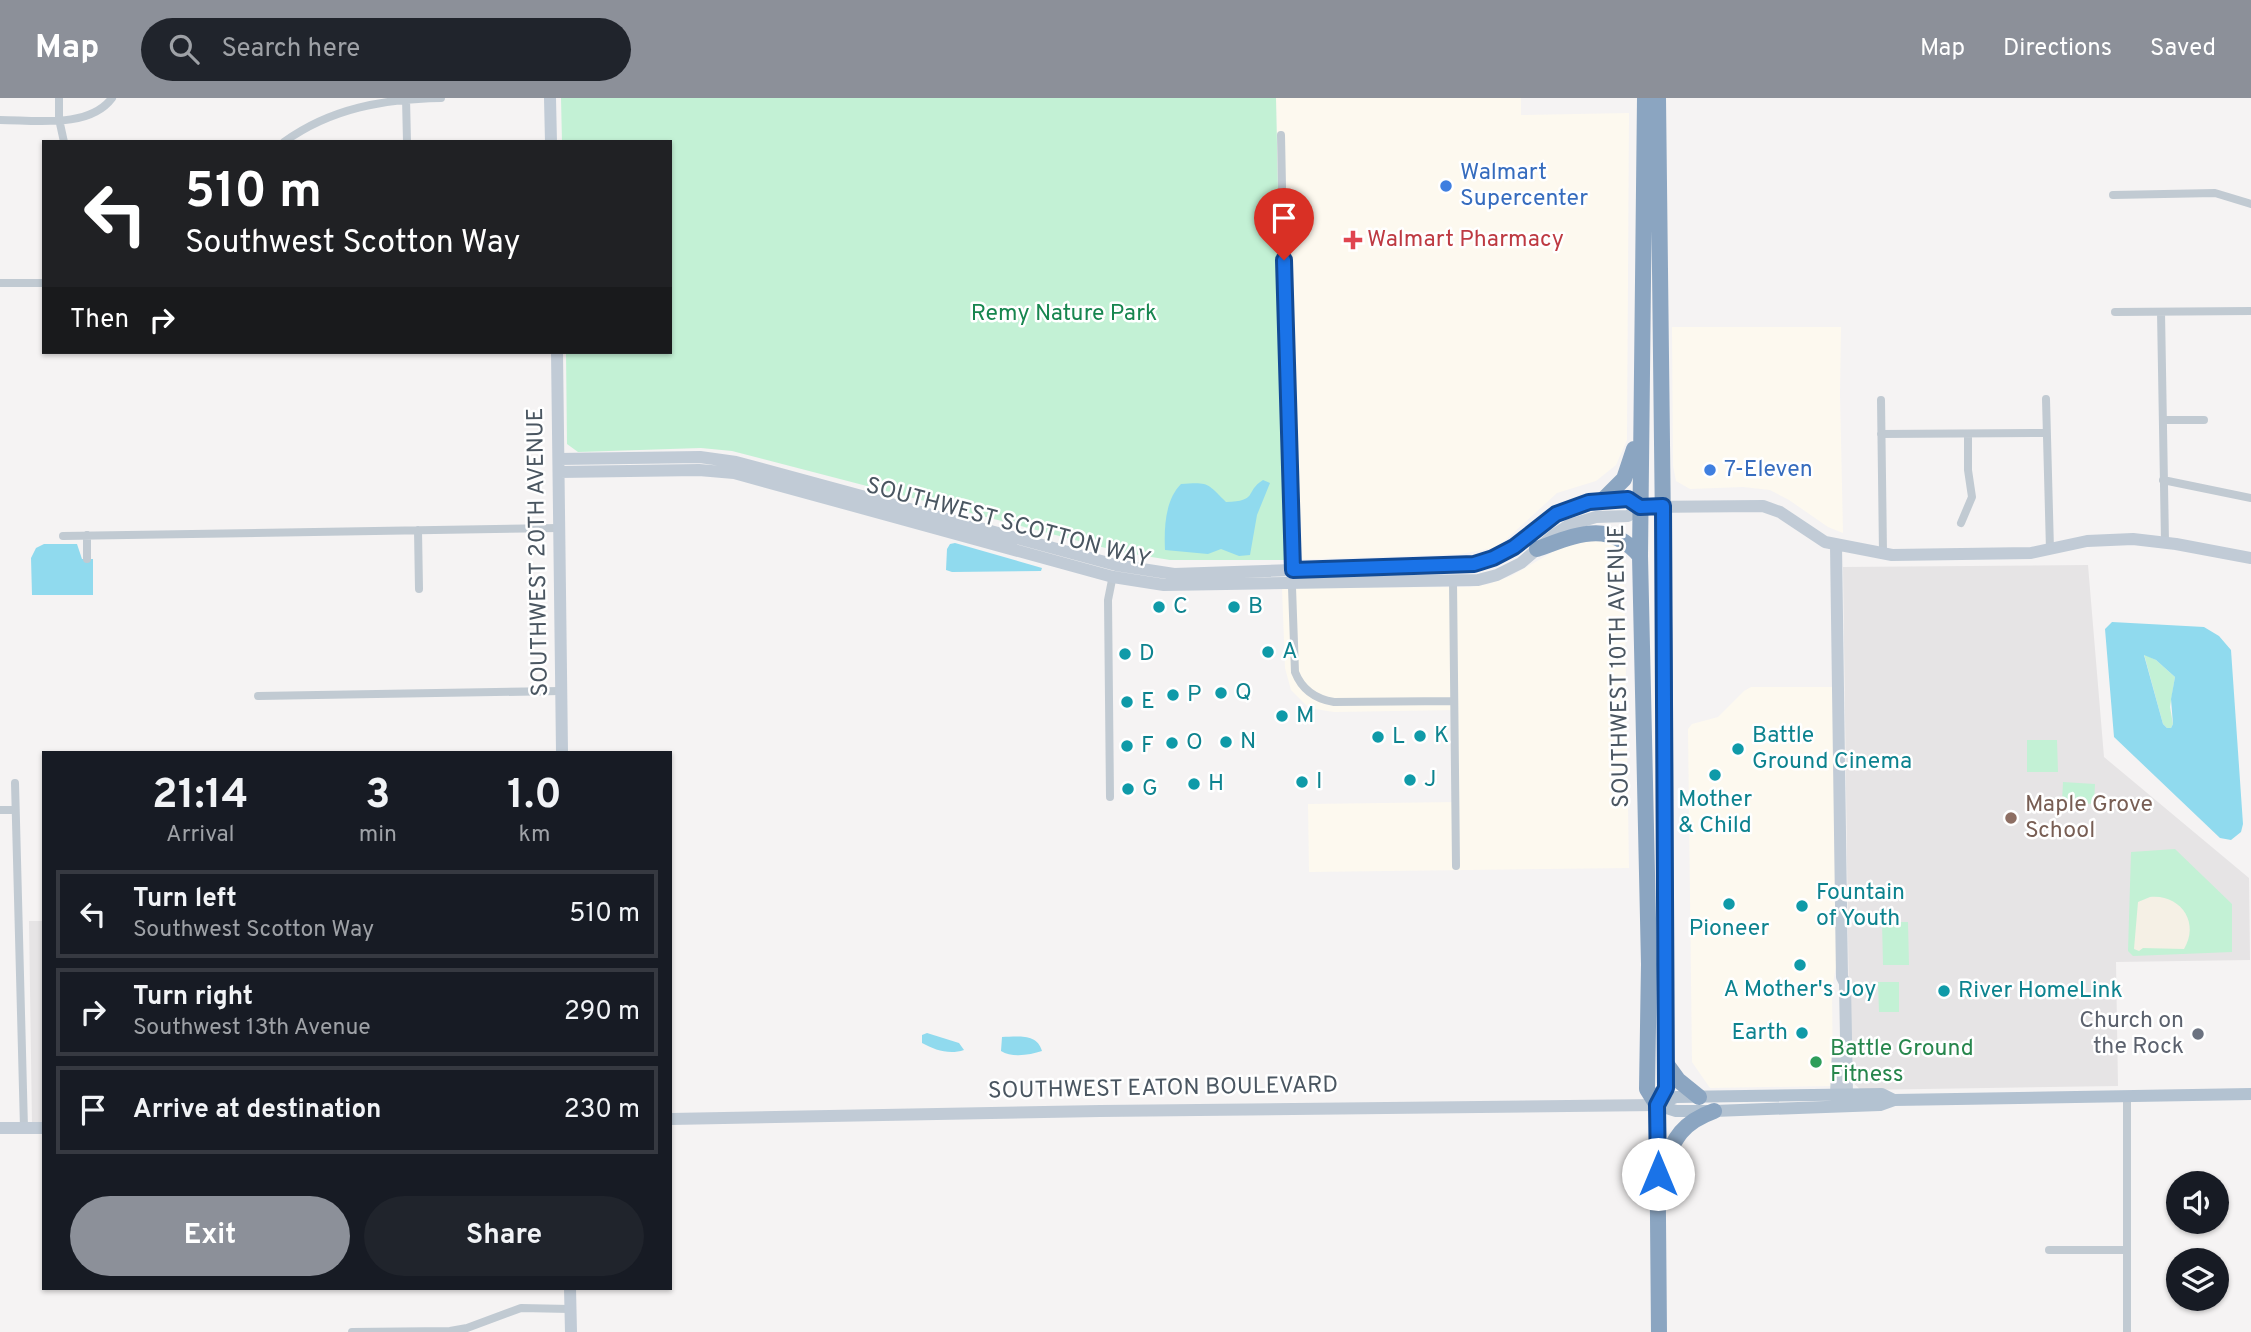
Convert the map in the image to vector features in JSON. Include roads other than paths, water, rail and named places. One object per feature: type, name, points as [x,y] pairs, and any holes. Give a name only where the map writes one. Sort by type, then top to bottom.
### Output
[{"type":"highway","name":"SOUTHWEST 10TH AVENUE","points":[[1645,98],[1640,556],[1650,964],[1647,1089],[1657,1105]]},
{"type":"highway","name":"SOUTHWEST 10TH AVENUE","points":[[1658,98],[1666,1088],[1657,1105],[1659,1332]]},
{"type":"highway","points":[[1602,500],[1620,485],[1628,473],[1641,431]]},
{"type":"highway","points":[[1537,550],[1581,535],[1611,534],[1626,541],[1640,556]]},
{"type":"highway","points":[[1665,1062],[1683,1085],[1699,1097]]},
{"type":"highway","points":[[1658,1174],[1674,1140],[1686,1125],[1714,1111]]},
{"type":"main road","points":[[1802,1108],[1819,1101],[1840,1100],[1842,1094]]},
{"type":"main road","name":"SOUTHWEST EATON BOULEVARD","points":[[1657,1105],[1676,1097],[1882,1094],[1894,1100]]},
{"type":"main road","name":"SOUTHWEST EATON BOULEVARD","points":[[1657,1105],[1676,1111],[1714,1111],[1880,1105],[1894,1100],[2251,1094]]},
{"type":"street","points":[[59,98],[59,119],[64,140]]},
{"type":"street","points":[[0,120],[82,118],[107,104],[112,98]]},
{"type":"street","points":[[287,140],[303,129],[338,113],[374,103],[406,98],[441,98]]},
{"type":"street","points":[[406,98],[407,140]]},
{"type":"street","points":[[550,98],[551,140]]},
{"type":"street","points":[[1281,135],[1287,446],[1296,672],[1306,689],[1317,698],[1334,702],[1454,701]]},
{"type":"street","points":[[2113,195],[2215,193],[2251,204]]},
{"type":"street","points":[[0,283],[42,283]]},
{"type":"street","points":[[2115,312],[2251,311]]},
{"type":"street","points":[[2161,312],[2165,542]]},
{"type":"street","name":"SOUTHWEST 20TH AVENUE","points":[[557,354],[562,751]]},
{"type":"street","points":[[2046,399],[2050,550]]},
{"type":"street","points":[[1881,400],[1883,553]]},
{"type":"street","points":[[2163,420],[2204,420]]},
{"type":"street","points":[[1961,523],[1972,497],[1968,470],[1968,433]]},
{"type":"street","points":[[1881,434],[2046,433]]},
{"type":"street","name":"SOUTHWEST SCOTTON WAY","points":[[559,459],[716,458],[795,483],[1164,585],[1478,580],[1497,575],[1521,563],[1569,525],[1596,517],[1628,516],[1640,507],[1663,506],[1763,506],[1780,512],[1821,540],[1883,553],[2031,553],[2101,539],[2165,542],[2251,558]]},
{"type":"street","name":"SOUTHWEST SCOTTON WAY","points":[[559,472],[715,471],[795,483]]},
{"type":"street","points":[[2163,480],[2251,498]]},
{"type":"street","name":"SOUTHWEST SCOTTON WAY","points":[[1114,571],[1174,574],[1481,562],[1514,547],[1556,514],[1589,502],[1628,499],[1640,507]]},
{"type":"street","points":[[63,536],[559,528]]},
{"type":"street","points":[[418,530],[419,589]]},
{"type":"street","points":[[87,535],[87,559]]},
{"type":"street","points":[[1836,545],[1842,977],[1845,983],[1842,1094]]},
{"type":"street","points":[[1110,797],[1108,600],[1114,571]]},
{"type":"street","points":[[1453,581],[1456,866]]},
{"type":"street","points":[[258,696],[561,691]]},
{"type":"street","points":[[16,783],[24,1128]]},
{"type":"street","points":[[0,810],[15,810]]},
{"type":"street","points":[[2127,1096],[2127,1332]]},
{"type":"street","name":"SOUTHWEST EATON BOULEVARD","points":[[672,1119],[1657,1105]]},
{"type":"street","points":[[0,1128],[42,1128]]},
{"type":"street","points":[[2049,1250],[2127,1250]]},
{"type":"street","points":[[570,1290],[571,1332]]},
{"type":"street","points":[[352,1332],[450,1331],[467,1328],[521,1308],[570,1309]]},
{"type":"water","points":[[1263,480],[1270,483],[1257,515],[1250,555],[1239,556],[1221,549],[1208,554],[1165,550],[1165,524],[1169,506],[1181,484],[1207,485],[1226,502],[1247,498]]},
{"type":"water","points":[[955,543],[1042,568],[1041,571],[952,572],[946,570],[947,549],[950,544]]},
{"type":"water","points":[[44,544],[77,544],[82,559],[93,559],[93,595],[32,595],[31,558],[36,548]]},
{"type":"water","points":[[2112,622],[2204,627],[2219,636],[2231,650],[2243,824],[2241,832],[2231,840],[2220,838],[2114,737],[2105,629]],"holes":[[[2144,655],[2156,660],[2175,677],[2171,699],[2171,728],[2163,724]]]},
{"type":"water","points":[[927,1033],[959,1043],[964,1050],[948,1052],[927,1046],[922,1043],[922,1035]]},
{"type":"water","points":[[1002,1037],[1031,1039],[1036,1041],[1042,1051],[1010,1055],[1001,1051]]},
{"type":"place","name":"Walmart Supercenter","points":[[1446,186]]},
{"type":"place","name":"Walmart Pharmacy","points":[[1353,240]]},
{"type":"place","name":"7-Eleven","points":[[1710,470]]},
{"type":"place","name":"C","points":[[1159,607]]},
{"type":"place","name":"B","points":[[1234,607]]},
{"type":"place","name":"A","points":[[1268,652]]},
{"type":"place","name":"D","points":[[1125,654]]},
{"type":"place","name":"Q","points":[[1221,693]]},
{"type":"place","name":"P","points":[[1173,695]]},
{"type":"place","name":"E","points":[[1127,702]]},
{"type":"place","name":"M","points":[[1282,716]]},
{"type":"place","name":"K","points":[[1420,736]]},
{"type":"place","name":"L","points":[[1378,737]]},
{"type":"place","name":"N","points":[[1226,742]]},
{"type":"place","name":"O","points":[[1172,743]]},
{"type":"place","name":"F","points":[[1127,746]]},
{"type":"place","name":"Battle Ground Cinema","points":[[1738,749]]},
{"type":"place","name":"Mother & Child","points":[[1715,775]]},
{"type":"place","name":"J","points":[[1410,780]]},
{"type":"place","name":"I","points":[[1302,782]]},
{"type":"place","name":"H","points":[[1194,784]]},
{"type":"place","name":"G","points":[[1128,789]]},
{"type":"place","name":"Maple Grove School","points":[[2011,818]]},
{"type":"place","name":"Pioneer","points":[[1729,904]]},
{"type":"place","name":"Fountain of Youth","points":[[1802,906]]},
{"type":"place","name":"A Mother's Joy","points":[[1800,965]]},
{"type":"place","name":"River HomeLink","points":[[1944,991]]},
{"type":"place","name":"Earth","points":[[1802,1033]]},
{"type":"place","name":"Church on the Rock","points":[[2198,1034]]},
{"type":"place","name":"Battle Ground Fitness","points":[[1816,1062]]},
{"type":"park label","name":"Remy Nature Park","points":[[1064,314]]}]
